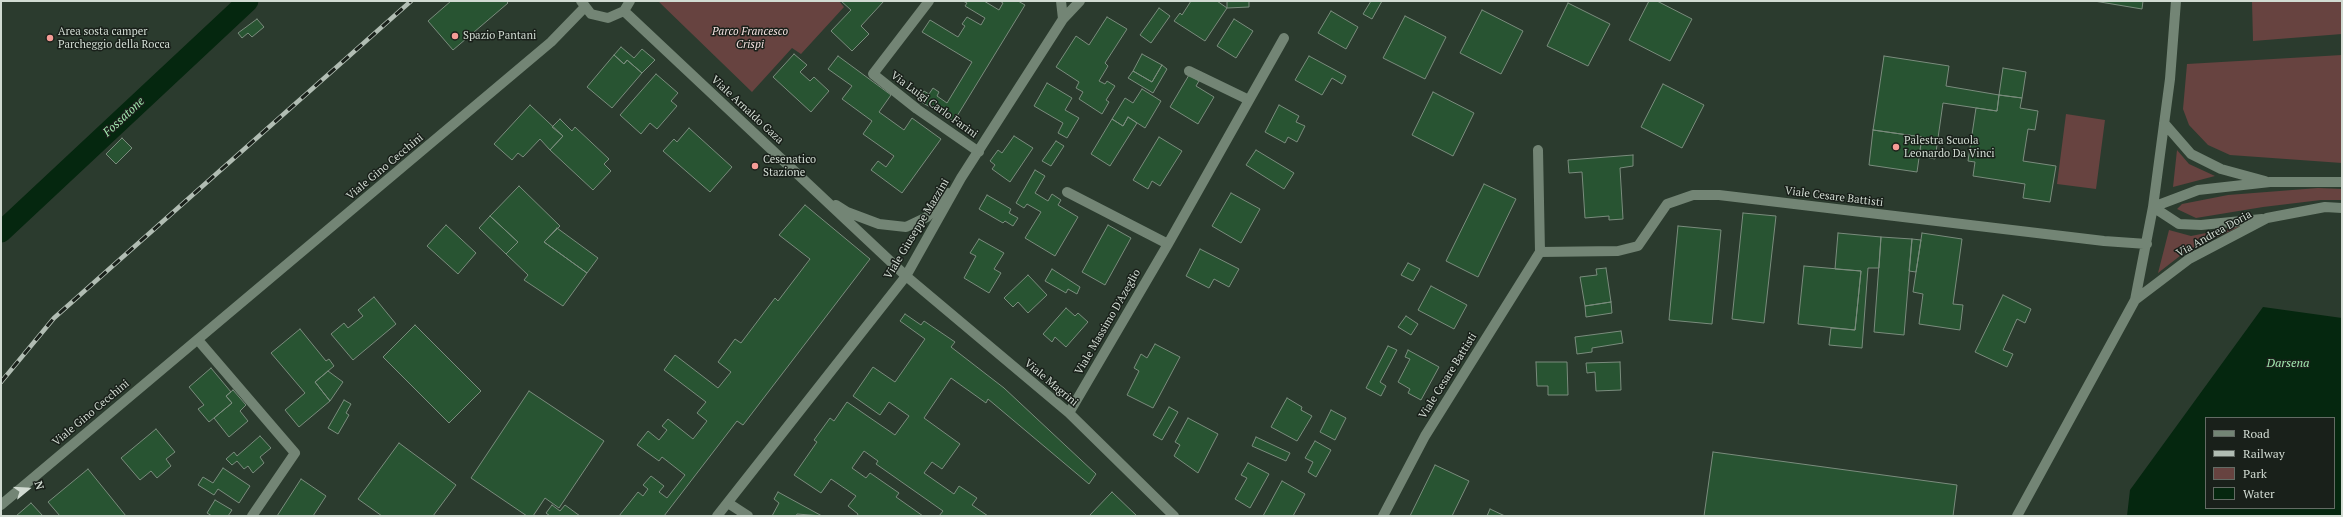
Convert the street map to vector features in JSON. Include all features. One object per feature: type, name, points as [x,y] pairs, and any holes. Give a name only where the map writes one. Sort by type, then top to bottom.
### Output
[{"type":"street","points":[[583,4],[599,17],[616,16],[624,11],[630,1]]},
{"type":"street","name":"Via Luigi Carlo Farini","points":[[929,1],[873,74],[917,109],[979,152]]},
{"type":"street","points":[[1061,1],[1062,19]]},
{"type":"street","name":"Viale Giuseppe Mazzini","points":[[717,516],[906,276],[961,178],[979,152],[1062,19],[1080,1]]},
{"type":"street","points":[[2017,516],[2135,300],[2154,207],[2170,79],[2176,1]]},
{"type":"street","name":"Viale Gino Cecchini","points":[[1,505],[551,42],[583,4]]},
{"type":"street","name":"Viale Arnaldo Gaza","points":[[624,11],[906,276]]},
{"type":"street","name":"Viale Massimo D'Azeglio","points":[[1069,413],[1168,244],[1284,38]]},
{"type":"street","points":[[1189,71],[1249,100]]},
{"type":"street","points":[[2164,123],[2191,154],[2221,169],[2270,182]]},
{"type":"street","points":[[1538,150],[1540,252]]},
{"type":"street","points":[[816,192],[847,212],[879,224],[906,227],[927,217],[961,178]]},
{"type":"street","points":[[2154,207],[2198,190],[2270,182],[2342,182]]},
{"type":"street","points":[[1067,192],[1168,244]]},
{"type":"street","name":"Viale Cesare Battisti","points":[[1383,516],[1425,436],[1540,252],[1618,251],[1638,246],[1667,204],[1693,195],[1719,195],[2088,239],[2147,244]]},
{"type":"street","name":"Via Andrea Doria","points":[[2154,207],[2179,224],[2201,225],[2268,218],[2325,207],[2342,208]]},
{"type":"street","name":"Via Andrea Doria","points":[[2135,300],[2189,259],[2268,218]]},
{"type":"street","name":"Viale Magrini","points":[[906,276],[1069,413],[1174,516]]},
{"type":"street","points":[[198,340],[295,453],[252,516]]},
{"type":"street","points":[[728,503],[748,516]]},
{"type":"green space","name":"Parco Francesco Crispi","points":[[658,1],[839,1],[844,7],[801,54],[792,48],[752,92]]},
{"type":"green space","points":[[2252,1],[2342,1],[2342,34],[2253,41]]},
{"type":"green space","points":[[2342,55],[2342,163],[2230,155],[2208,145],[2189,125],[2183,109],[2187,64]]},
{"type":"green space","points":[[2066,114],[2105,120],[2096,189],[2057,184]]},
{"type":"green space","points":[[2177,150],[2189,164],[2215,176],[2173,187]]},
{"type":"green space","points":[[2318,188],[2342,189],[2342,200],[2321,200],[2263,207],[2196,218],[2177,209],[2182,204],[2228,195]]},
{"type":"green space","points":[[2241,226],[2185,252],[2158,273],[2169,230],[2191,236]]},
{"type":"water","name":"Darsena","points":[[2263,307],[2342,318],[2342,516],[2127,516],[2130,490]]},
{"type":"building","name":"Spazio Pantani","points":[[451,1],[506,1],[508,3],[453,50],[428,21]]},
{"type":"building","points":[[841,1],[884,1],[861,26],[869,34],[852,51],[831,31],[851,10]]},
{"type":"building","points":[[963,1],[984,1],[999,10],[1003,3],[1000,1],[1018,1],[1025,5],[954,121],[918,100],[924,91],[929,94],[933,88],[939,92],[937,96],[947,103],[972,62],[922,32],[930,20],[958,37],[965,26],[962,24],[967,17],[981,25],[985,18],[965,6],[967,3]]},
{"type":"building","points":[[1191,1],[1217,1],[1227,8],[1205,41],[1174,21],[1180,13],[1182,15]]},
{"type":"building","points":[[1227,1],[1249,1],[1249,7],[1227,8]]},
{"type":"building","points":[[1371,1],[1382,1],[1372,19],[1363,14]]},
{"type":"building","points":[[1649,1],[1657,1],[1692,19],[1670,61],[1629,40]]},
{"type":"building","points":[[2094,1],[2143,1],[2142,9]]},
{"type":"building","points":[[1568,3],[1610,24],[1588,66],[1547,46]]},
{"type":"building","points":[[1159,8],[1170,16],[1151,43],[1140,35]]},
{"type":"building","points":[[1482,10],[1523,31],[1501,74],[1460,53]]},
{"type":"building","points":[[1331,11],[1358,27],[1346,49],[1318,33]]},
{"type":"building","points":[[1405,16],[1446,37],[1425,79],[1383,58]]},
{"type":"building","points":[[1107,17],[1127,29],[1105,63],[1108,66],[1099,81],[1105,84],[1107,81],[1115,86],[1106,100],[1109,102],[1102,114],[1079,99],[1083,92],[1076,88],[1079,82],[1056,67],[1076,36],[1089,45]]},
{"type":"building","points":[[257,19],[264,27],[252,37],[248,33],[242,38],[238,33]]},
{"type":"building","points":[[1234,19],[1253,31],[1236,58],[1217,46]]},
{"type":"building","points":[[621,47],[634,58],[642,49],[655,60],[642,73],[627,60],[624,64],[614,55]]},
{"type":"building","points":[[794,54],[807,65],[800,72],[810,81],[814,77],[829,91],[811,112],[773,77]]},
{"type":"building","points":[[1142,54],[1162,65],[1152,82],[1133,71]]},
{"type":"building","points":[[614,55],[624,64],[627,60],[642,73],[612,108],[587,87]]},
{"type":"building","points":[[838,56],[891,95],[879,112],[904,130],[912,118],[941,139],[902,193],[871,170],[878,161],[886,167],[894,156],[863,134],[872,121],[842,99],[852,86],[828,69]]},
{"type":"building","points":[[1309,56],[1346,76],[1342,84],[1332,78],[1322,95],[1295,80]]},
{"type":"building","points":[[1884,56],[1949,66],[1946,86],[1999,95],[1997,111],[1943,103],[1935,159],[1919,156],[1922,137],[1873,130]]},
{"type":"building","points":[[1162,65],[1167,69],[1153,93],[1128,78],[1133,71],[1152,82]]},
{"type":"building","points":[[2003,68],[2026,72],[2022,98],[1999,95]]},
{"type":"building","points":[[656,74],[678,93],[671,101],[677,106],[657,129],[650,123],[641,134],[620,115]]},
{"type":"building","points":[[1189,75],[1199,81],[1196,86],[1214,97],[1198,124],[1170,107]]},
{"type":"building","points":[[1047,83],[1072,98],[1065,110],[1079,118],[1067,138],[1058,133],[1063,123],[1034,106]]},
{"type":"building","points":[[1663,84],[1704,105],[1682,148],[1641,127]]},
{"type":"building","points":[[1142,89],[1161,101],[1145,128],[1128,117],[1123,126],[1112,119],[1125,98],[1133,103]]},
{"type":"building","points":[[1433,92],[1474,113],[1453,156],[1412,135]]},
{"type":"building","points":[[1999,95],[2022,98],[2020,108],[2038,111],[2035,130],[2028,129],[2023,161],[2056,166],[2050,202],[2023,198],[2025,184],[1973,176],[1975,162],[1968,161],[1976,108],[1997,111]]},
{"type":"building","points":[[530,105],[563,136],[550,150],[540,139],[523,157],[518,153],[512,160],[494,144]]},
{"type":"building","points":[[1279,105],[1299,116],[1296,122],[1305,126],[1297,142],[1288,137],[1285,143],[1265,132]]},
{"type":"building","points":[[1128,117],[1137,123],[1110,166],[1091,154],[1112,119],[1123,126]]},
{"type":"building","points":[[560,119],[572,131],[575,127],[609,159],[604,164],[611,171],[593,190],[550,150],[563,136],[552,127]]},
{"type":"building","points":[[689,128],[732,167],[710,192],[663,151],[674,139],[677,142]]},
{"type":"building","name":"Palestra Scuola Leonardo Da Vinci","points":[[1873,130],[1922,137],[1917,172],[1869,165]]},
{"type":"building","points":[[1014,136],[1033,148],[1010,182],[992,169],[995,165],[990,161],[998,150],[1002,153]]},
{"type":"building","points":[[1159,137],[1182,151],[1160,186],[1152,181],[1148,189],[1133,180]]},
{"type":"building","points":[[122,138],[132,148],[116,164],[106,154]]},
{"type":"building","points":[[1056,141],[1064,146],[1051,166],[1042,161]]},
{"type":"building","points":[[1256,150],[1294,173],[1284,189],[1246,165]]},
{"type":"building","points":[[1633,155],[1633,166],[1620,168],[1623,219],[1609,220],[1609,216],[1585,218],[1582,172],[1569,173],[1568,160]]},
{"type":"building","points":[[1035,170],[1045,176],[1035,193],[1048,201],[1052,194],[1061,200],[1058,205],[1078,217],[1055,256],[1025,238],[1041,212],[1027,204],[1024,208],[1016,203]]},
{"type":"building","points":[[1484,184],[1516,199],[1478,277],[1446,261]]},
{"type":"building","points":[[519,186],[560,226],[544,242],[587,273],[563,306],[524,280],[528,275],[506,254],[518,242],[490,216]]},
{"type":"building","points":[[1231,193],[1260,209],[1241,243],[1212,226]]},
{"type":"building","points":[[987,195],[1011,209],[1009,213],[1018,218],[1013,226],[1005,221],[1003,223],[979,209]]},
{"type":"building","points":[[805,205],[870,259],[743,425],[737,421],[664,516],[619,516],[638,492],[643,496],[648,489],[643,485],[651,476],[664,486],[659,492],[667,498],[685,475],[662,457],[659,461],[637,445],[648,431],[659,440],[667,430],[662,426],[668,419],[693,439],[707,421],[697,413],[706,402],[664,370],[675,355],[718,388],[731,372],[718,362],[735,339],[741,343],[775,298],[778,301],[810,259],[779,235]]},
{"type":"building","points":[[1743,213],[1776,216],[1764,323],[1732,319]]},
{"type":"building","points":[[490,216],[518,242],[506,254],[479,228]]},
{"type":"building","points":[[446,225],[476,253],[458,274],[427,246]]},
{"type":"building","points":[[1108,225],[1131,238],[1105,285],[1082,272]]},
{"type":"building","points":[[1678,226],[1721,230],[1712,324],[1669,320]]},
{"type":"building","points":[[557,228],[598,258],[587,273],[544,242]]},
{"type":"building","points":[[1838,233],[1881,237],[1879,268],[1868,268],[1862,348],[1829,345],[1831,328],[1855,330],[1861,271],[1835,269]]},
{"type":"building","points":[[1922,233],[1962,239],[1953,304],[1963,305],[1960,330],[1919,324],[1923,294],[1913,292]]},
{"type":"building","points":[[1881,237],[1912,239],[1904,335],[1874,332]]},
{"type":"building","points":[[979,239],[1004,253],[994,269],[1001,273],[989,293],[964,278],[976,256],[970,253]]},
{"type":"building","points":[[1912,239],[1921,240],[1916,272],[1909,271]]},
{"type":"building","points":[[1200,249],[1239,269],[1229,287],[1214,279],[1209,288],[1186,276]]},
{"type":"building","points":[[1408,263],[1420,269],[1413,281],[1401,275]]},
{"type":"building","points":[[1804,266],[1861,271],[1855,330],[1798,324]]},
{"type":"building","points":[[1606,268],[1611,302],[1585,306],[1580,277],[1597,275],[1596,269]]},
{"type":"building","points":[[1052,269],[1080,287],[1077,294],[1068,289],[1066,293],[1045,281]]},
{"type":"building","points":[[1028,275],[1047,295],[1028,313],[1018,302],[1013,307],[1004,298]]},
{"type":"building","points":[[1431,286],[1467,305],[1454,329],[1418,310]]},
{"type":"building","points":[[2003,295],[2031,309],[2025,323],[2017,319],[2003,350],[2013,354],[2007,367],[1975,352]]},
{"type":"building","points":[[374,297],[396,324],[353,360],[331,334],[344,323],[348,328],[363,316],[358,310]]},
{"type":"building","points":[[1611,302],[1612,313],[1586,317],[1585,306]]},
{"type":"building","points":[[1066,308],[1075,316],[1078,313],[1088,322],[1066,347],[1055,337],[1052,342],[1043,334]]},
{"type":"building","points":[[905,314],[921,325],[924,321],[955,342],[951,347],[1004,388],[1096,474],[1089,484],[988,399],[986,403],[951,378],[924,418],[960,444],[942,469],[932,462],[924,473],[954,494],[959,486],[977,498],[972,505],[988,516],[939,516],[943,511],[876,464],[878,461],[864,451],[852,468],[866,478],[870,473],[899,493],[896,497],[923,516],[857,516],[858,514],[848,506],[856,496],[831,479],[821,493],[794,475],[817,442],[814,440],[830,418],[834,421],[847,402],[895,435],[909,416],[889,402],[880,415],[853,396],[873,367],[895,382],[925,339],[900,321]]},
{"type":"building","points":[[1406,316],[1418,324],[1411,335],[1398,327]]},
{"type":"building","points":[[415,325],[481,391],[449,423],[383,357]]},
{"type":"building","points":[[300,329],[326,361],[329,359],[334,366],[315,382],[330,401],[299,427],[285,410],[305,393],[271,353]]},
{"type":"building","points":[[1621,331],[1623,343],[1592,348],[1592,352],[1577,354],[1575,337]]},
{"type":"building","points":[[1155,344],[1180,357],[1153,408],[1127,395],[1139,371],[1134,368],[1141,354],[1147,358]]},
{"type":"building","points":[[1388,346],[1397,350],[1380,382],[1386,386],[1381,396],[1366,388]]},
{"type":"building","points":[[1408,350],[1439,367],[1421,400],[1408,393],[1410,389],[1398,382],[1410,359],[1405,357]]},
{"type":"building","points":[[1536,362],[1567,362],[1568,395],[1548,395],[1548,386],[1537,386]]},
{"type":"building","points":[[1620,362],[1621,390],[1596,391],[1595,372],[1587,373],[1586,363]]},
{"type":"building","points":[[211,368],[231,392],[226,396],[232,403],[209,422],[198,409],[204,405],[189,387]]},
{"type":"building","points":[[328,371],[343,382],[330,401],[315,382]]},
{"type":"building","points":[[233,390],[246,405],[240,411],[248,421],[229,437],[214,418],[232,403],[226,396]]},
{"type":"building","points":[[529,391],[604,441],[559,508],[545,498],[533,516],[527,516],[471,478]]},
{"type":"building","points":[[1287,398],[1302,407],[1301,410],[1312,416],[1297,441],[1271,427]]},
{"type":"building","points":[[344,400],[351,404],[346,413],[349,415],[338,434],[328,428]]},
{"type":"building","points":[[1169,407],[1178,412],[1162,440],[1153,435]]},
{"type":"building","points":[[1331,410],[1346,418],[1335,440],[1320,432]]},
{"type":"building","points":[[1188,418],[1218,434],[1198,473],[1174,456],[1180,445],[1175,442]]},
{"type":"building","points":[[156,429],[175,452],[166,459],[171,466],[157,478],[151,471],[140,480],[121,458]]},
{"type":"building","points":[[260,436],[271,448],[260,457],[264,463],[253,473],[248,466],[244,469],[237,461],[232,465],[226,459],[234,452],[237,456]]},
{"type":"building","points":[[1256,437],[1290,453],[1286,461],[1252,446]]},
{"type":"building","points":[[1315,441],[1331,450],[1316,477],[1308,472],[1313,462],[1305,458]]},
{"type":"building","points":[[399,443],[456,485],[433,516],[382,516],[358,499]]},
{"type":"building","points":[[1713,452],[1957,485],[1953,516],[1704,516]]},
{"type":"building","points":[[1248,463],[1269,474],[1250,508],[1235,499],[1247,478],[1241,475]]},
{"type":"building","points":[[1435,465],[1469,481],[1452,516],[1410,516]]},
{"type":"building","points":[[223,468],[250,486],[239,503],[218,489],[214,495],[198,485],[203,477],[213,483]]},
{"type":"building","points":[[88,469],[126,516],[60,516],[48,502]]},
{"type":"building","points":[[301,479],[326,496],[313,516],[277,516]]},
{"type":"building","points":[[1282,481],[1305,494],[1293,516],[1263,516]]},
{"type":"building","points":[[778,492],[822,516],[797,514],[796,516],[772,516],[779,503],[774,499]]},
{"type":"building","points":[[1112,492],[1137,516],[1089,516]]},
{"type":"building","points":[[215,500],[232,510],[228,516],[212,516],[207,513]]},
{"type":"building","points":[[31,503],[43,516],[16,516]]},
{"type":"building","points":[[552,505],[560,511],[565,505],[580,516],[550,516],[546,513]]},
{"type":"building","points":[[1490,509],[1505,516],[1487,516]]},
{"type":"waterway","name":"Fossatone","points":[[1,232],[248,1]]},
{"type":"railway","points":[[1,382],[54,318],[411,1]]},
{"type":"place","name":"Spazio Pantani","points":[[455,36]]},
{"type":"place","name":"Area sosta camper Parcheggio della Rocca","points":[[50,38]]},
{"type":"place","name":"Palestra Scuola Leonardo Da Vinci","points":[[1896,147]]},
{"type":"place","name":"Cesenatico Stazione","points":[[755,166]]}]
